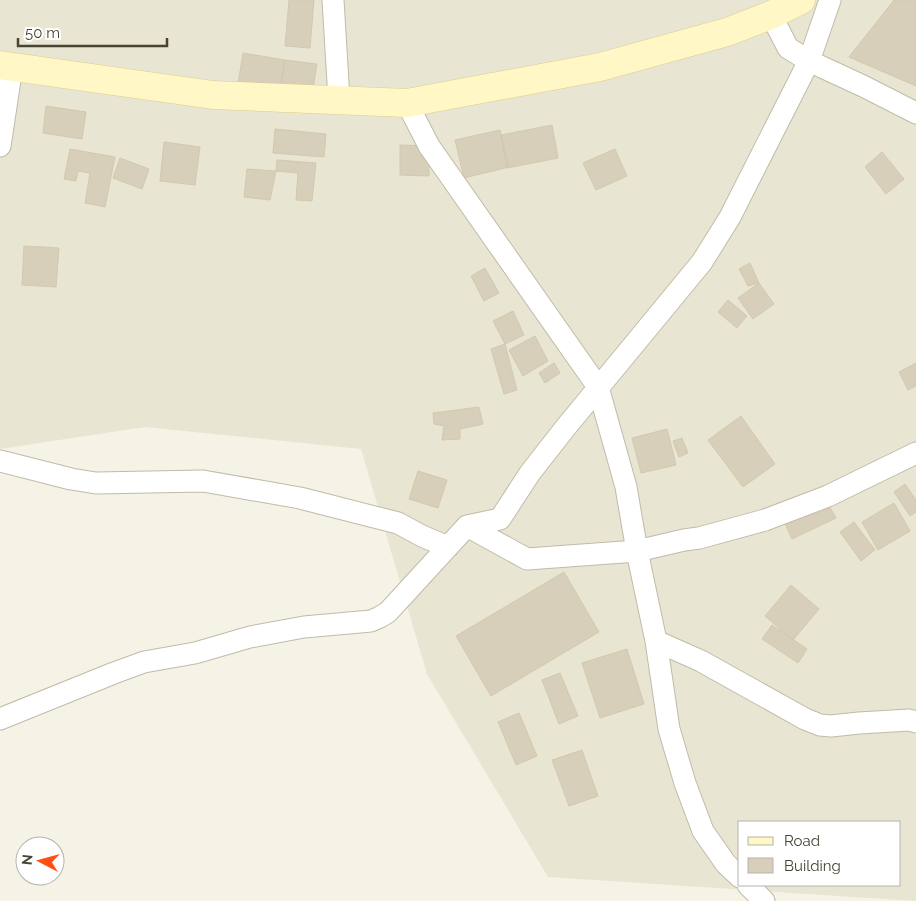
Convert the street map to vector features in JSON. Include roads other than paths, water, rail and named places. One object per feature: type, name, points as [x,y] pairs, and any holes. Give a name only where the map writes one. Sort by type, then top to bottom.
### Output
[{"type":"main road","points":[[6,66],[213,95],[407,103],[600,67],[727,32],[771,15],[801,0]]},
{"type":"street","points":[[333,0],[339,100]]},
{"type":"street","points":[[0,719],[144,662],[195,653],[250,637],[304,627],[371,621],[388,612],[467,526],[500,519],[530,473],[566,427],[702,262],[730,217],[809,62],[830,0]]},
{"type":"street","points":[[771,15],[788,48],[809,62],[863,86],[916,113]]},
{"type":"street","points":[[0,146],[6,66]]},
{"type":"street","points":[[407,103],[429,146],[598,387],[626,487],[656,641],[669,729],[685,783],[703,831],[726,864],[738,875]]},
{"type":"street","points":[[467,526],[527,559],[637,551],[699,538],[765,520],[828,496],[916,453]]},
{"type":"street","points":[[0,461],[96,483],[202,481],[300,498],[398,523],[448,547]]},
{"type":"street","points":[[656,641],[701,661],[805,719],[820,724],[831,726],[909,720],[916,722]]},
{"type":"street","points":[[749,886],[764,901]]}]
